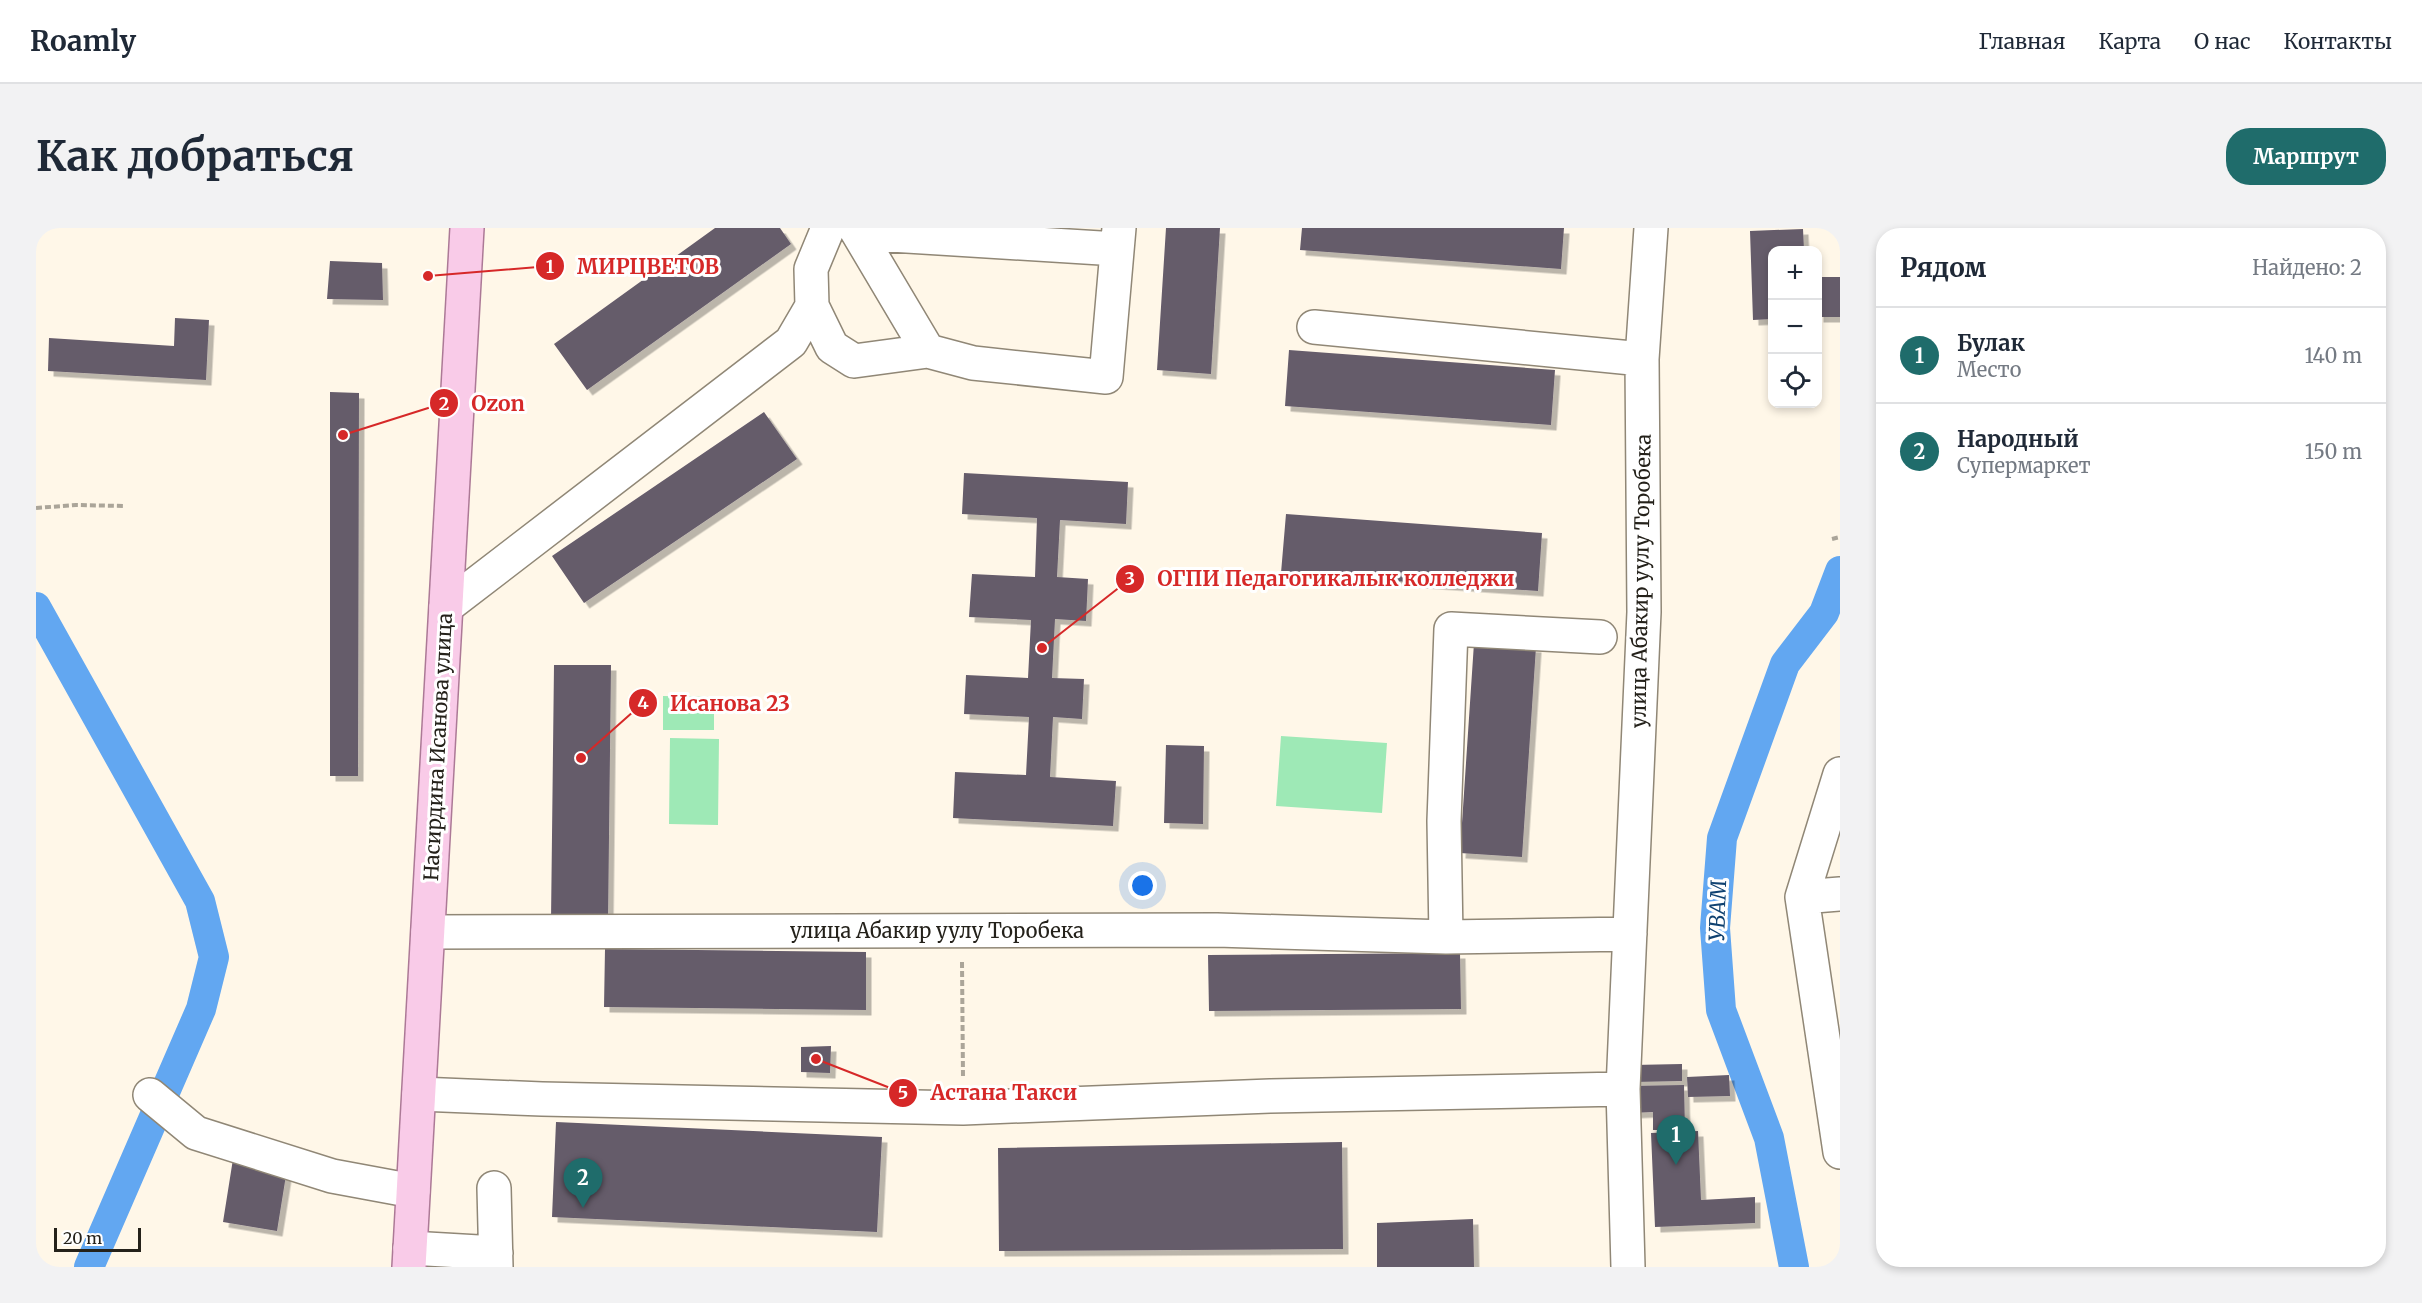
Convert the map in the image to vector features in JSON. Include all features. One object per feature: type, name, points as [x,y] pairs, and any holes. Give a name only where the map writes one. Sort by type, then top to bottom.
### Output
[{"type":"main road","name":"Насирдина Исанова улица","points":[[409,1257],[467,228]]},
{"type":"street","name":"улица Абакир уулу Торобека","points":[[1628,1267],[1623,1089],[1644,612],[1642,359],[1651,228]]},
{"type":"street","points":[[847,230],[928,351]]},
{"type":"street","points":[[847,230],[1118,239],[1106,378],[973,363],[928,351],[854,361],[832,347],[812,306],[811,269],[847,230]]},
{"type":"street","points":[[446,607],[790,342],[812,306]]},
{"type":"street","points":[[1314,327],[1642,359]]},
{"type":"street","name":"улица Абакир уулу Торобека","points":[[1446,937],[1444,821],[1451,629],[1600,637]]},
{"type":"street","points":[[1840,774],[1802,897],[1840,1152]]},
{"type":"street","points":[[1802,897],[1840,894]]},
{"type":"street","name":"улица Абакир уулу Торобека","points":[[428,932],[1217,930],[1446,937],[1630,934]]},
{"type":"street","points":[[419,1094],[542,1099],[963,1108],[1270,1096],[1623,1089]]},
{"type":"street","points":[[150,1095],[196,1133],[332,1176],[413,1191]]},
{"type":"street","points":[[409,1257],[496,1260],[494,1188]]},
{"type":"path","points":[[36,508],[76,505],[123,506]]},
{"type":"path","points":[[1832,539],[1840,537]]},
{"type":"path","points":[[962,952],[963,1108]]},
{"type":"green space","points":[[663,696],[714,697],[714,730],[663,730]]},
{"type":"green space","points":[[1281,736],[1387,743],[1382,813],[1276,806]]},
{"type":"green space","points":[[670,738],[719,739],[718,825],[669,824]]},
{"type":"building","points":[[715,228],[780,228],[791,244],[587,390],[554,344]]},
{"type":"building","points":[[1166,228],[1220,228],[1211,374],[1157,370]]},
{"type":"building","points":[[1302,228],[1564,228],[1561,269],[1300,250]]},
{"type":"building","points":[[1803,229],[1804,246],[1768,246],[1768,319],[1753,320],[1750,231]]},
{"type":"building","points":[[330,261],[382,263],[383,300],[327,299]]},
{"type":"building","points":[[1822,277],[1840,277],[1840,317],[1822,317]]},
{"type":"building","points":[[175,318],[209,320],[206,380],[48,371],[49,338],[174,346]]},
{"type":"building","points":[[1289,350],[1555,370],[1551,425],[1285,406]]},
{"type":"building","points":[[330,392],[359,393],[358,776],[330,776]]},
{"type":"building","points":[[764,412],[797,459],[584,603],[552,556]]},
{"type":"building","points":[[964,473],[1128,482],[1126,524],[1060,520],[1057,577],[1088,579],[1086,621],[1055,619],[1052,678],[1084,679],[1082,719],[1053,717],[1050,777],[1116,781],[1113,826],[953,818],[955,772],[1026,775],[1029,717],[964,714],[966,675],[1028,678],[1031,620],[969,617],[972,574],[1035,577],[1037,518],[962,514]]},
{"type":"building","points":[[1286,514],[1542,533],[1538,591],[1281,573]]},
{"type":"building","points":[[1474,643],[1536,647],[1522,857],[1460,853]]},
{"type":"building","points":[[554,665],[611,665],[608,922],[551,921]]},
{"type":"building","points":[[1166,745],[1204,746],[1203,824],[1164,823]]},
{"type":"building","points":[[605,949],[866,952],[866,1010],[604,1007]]},
{"type":"building","points":[[1460,953],[1461,1009],[1209,1011],[1208,955]]},
{"type":"building","points":[[831,1046],[830,1073],[801,1072],[801,1047]]},
{"type":"building","points":[[1682,1064],[1682,1081],[1633,1082],[1633,1065]]},
{"type":"building","points":[[1729,1075],[1730,1096],[1688,1097],[1687,1077]]},
{"type":"building","points":[[1684,1085],[1685,1130],[1653,1130],[1653,1112],[1630,1113],[1630,1086]]},
{"type":"building","points":[[556,1122],[882,1137],[877,1232],[552,1217]]},
{"type":"building","points":[[1698,1131],[1701,1200],[1755,1197],[1755,1223],[1655,1227],[1651,1133]]},
{"type":"building","points":[[1342,1142],[1343,1249],[999,1251],[998,1148]]},
{"type":"building","points":[[233,1159],[287,1169],[277,1231],[223,1222]]},
{"type":"building","points":[[1473,1219],[1474,1267],[1377,1267],[1377,1223]]},
{"type":"waterway","name":"УВАМ","points":[[1794,1267],[1769,1138],[1721,1010],[1715,928],[1722,838],[1785,664],[1824,613],[1840,571]]},
{"type":"waterway","points":[[36,607],[200,901],[214,957],[201,1009],[89,1267]]},
{"type":"place","name":"МИРЦВЕТОВ","points":[[428,276]]},
{"type":"place","name":"Ozon","points":[[343,435]]},
{"type":"place","name":"ОГПИ Педагогикалык колледжи","points":[[1042,648]]},
{"type":"place","name":"Исанова 23","points":[[581,758]]},
{"type":"place","name":"Астана Такси","points":[[816,1059]]},
{"type":"place","name":"Булак","points":[[1676,1165]]},
{"type":"place","name":"Народный","points":[[583,1208]]}]
